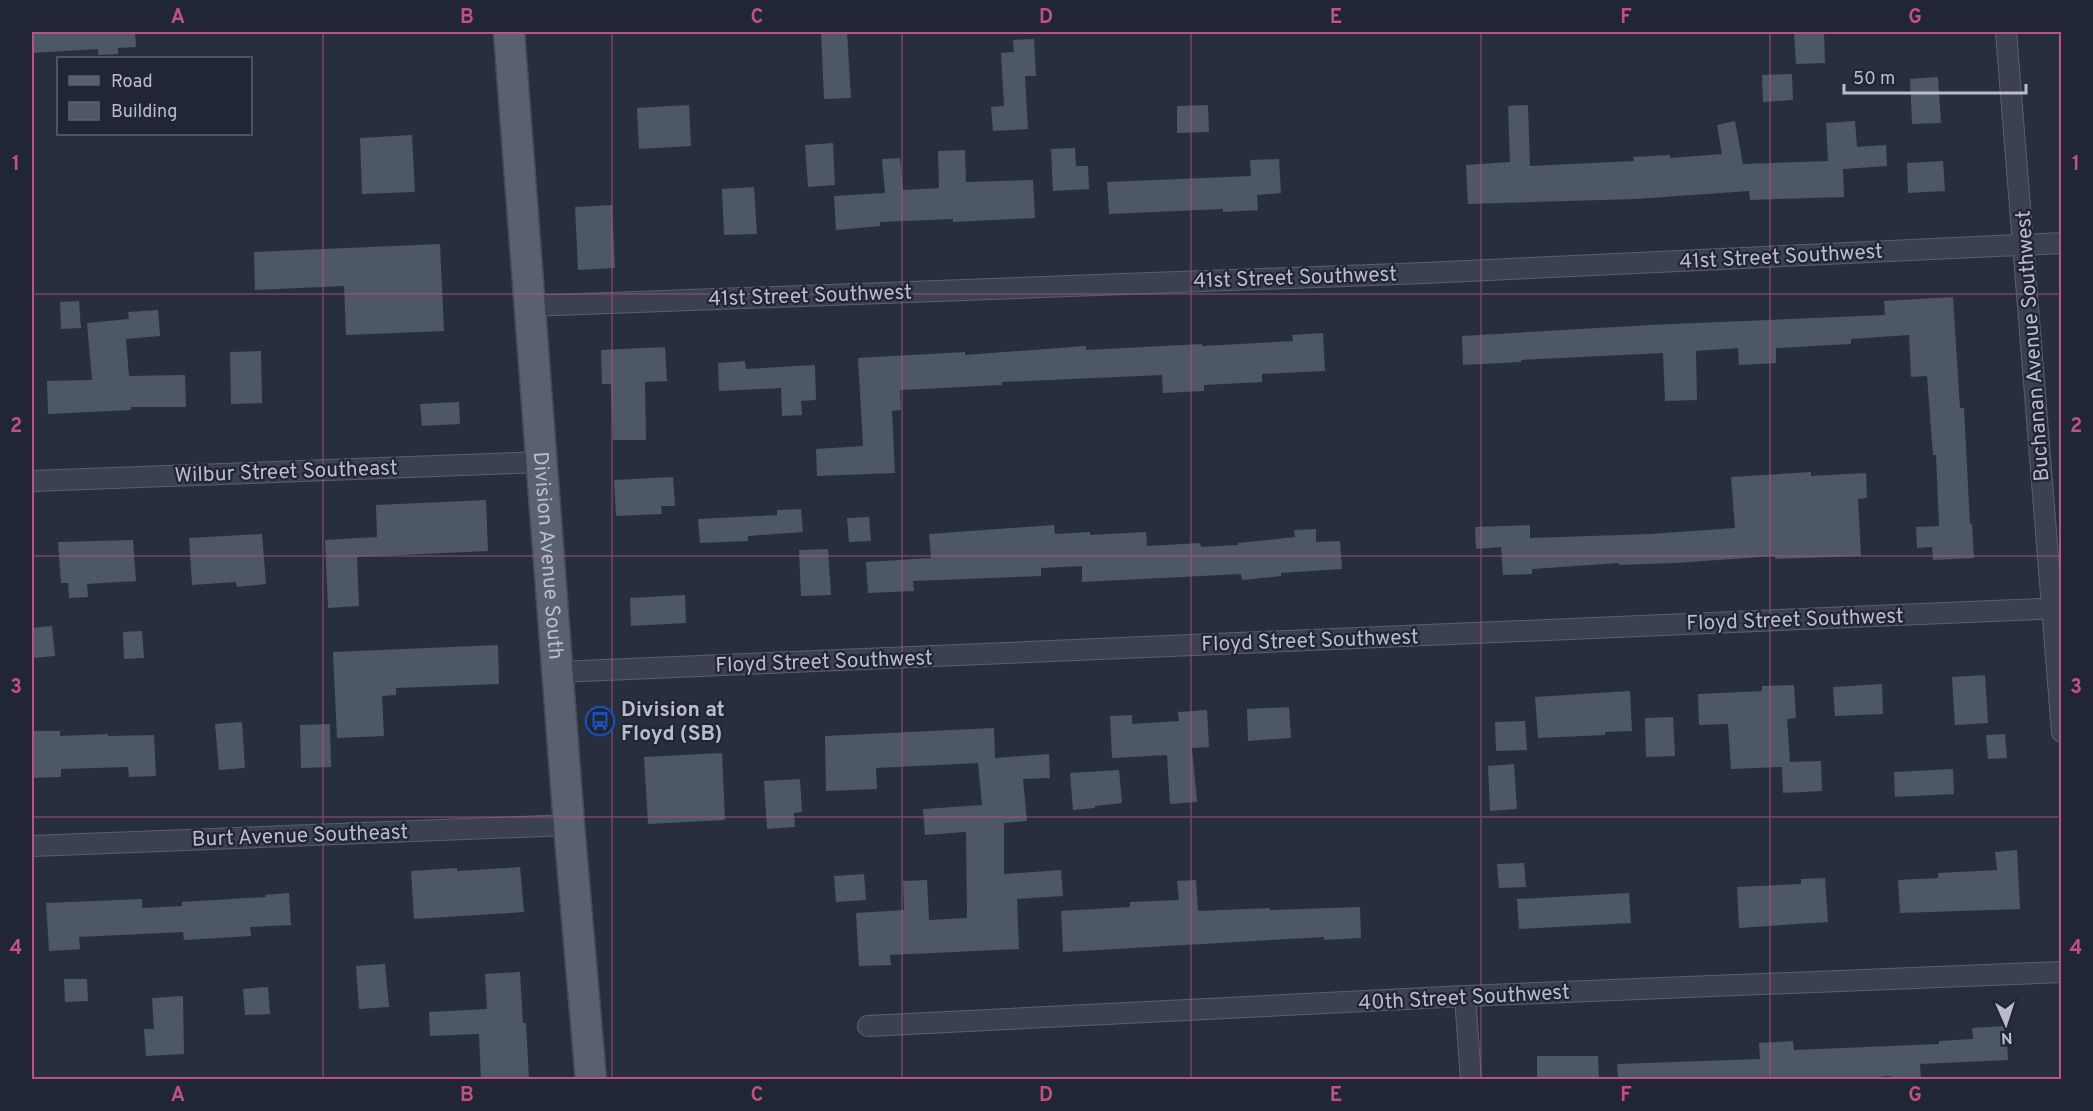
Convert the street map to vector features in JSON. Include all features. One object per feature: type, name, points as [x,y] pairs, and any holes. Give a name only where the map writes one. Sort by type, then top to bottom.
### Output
[{"type":"main road","name":"Division Avenue South","points":[[509,32],[569,825],[591,1080]]},
{"type":"street","name":"Buchanan Avenue Southwest","points":[[2007,32],[2057,608],[2061,732]]},
{"type":"street","name":"41st Street Southwest","points":[[529,306],[1424,273],[2061,243]]},
{"type":"street","name":"Wilbur Street Southeast","points":[[32,481],[542,462]]},
{"type":"street","name":"Floyd Street Southwest","points":[[558,672],[2057,608]]},
{"type":"street","name":"Burt Avenue Southeast","points":[[32,846],[569,825]]},
{"type":"street","name":"40th Street Southwest","points":[[868,1026],[1465,996],[2061,972]]},
{"type":"street","points":[[1465,996],[1472,1080]]},
{"type":"building","points":[[32,32],[135,32],[136,47],[118,48],[118,54],[98,55],[98,49],[32,53]]},
{"type":"building","points":[[821,32],[847,32],[851,98],[824,99]]},
{"type":"building","points":[[1794,32],[1824,32],[1825,63],[1796,64]]},
{"type":"building","points":[[1034,39],[1036,76],[1025,76],[1028,129],[993,131],[991,107],[1004,106],[1001,53],[1014,52],[1013,40]]},
{"type":"building","points":[[1792,74],[1793,100],[1763,102],[1762,75]]},
{"type":"building","points":[[1938,77],[1941,123],[1912,124],[1910,79]]},
{"type":"building","points":[[689,105],[691,146],[639,149],[637,108]]},
{"type":"building","points":[[1208,105],[1209,132],[1177,133],[1177,106]]},
{"type":"building","points":[[1528,105],[1530,166],[1634,161],[1633,157],[1670,155],[1670,158],[1722,154],[1717,125],[1735,121],[1743,164],[1828,161],[1826,123],[1855,121],[1857,147],[1886,145],[1887,166],[1843,169],[1844,197],[1750,200],[1749,191],[1636,199],[1468,204],[1466,165],[1510,162],[1508,106]]},
{"type":"building","points":[[412,135],[415,192],[362,194],[360,138]]},
{"type":"building","points":[[833,143],[835,185],[808,187],[805,145]]},
{"type":"building","points":[[1075,148],[1076,166],[1088,166],[1089,189],[1053,191],[1051,149]]},
{"type":"building","points":[[965,150],[966,182],[1033,180],[1035,218],[953,222],[953,219],[880,222],[880,226],[836,230],[834,196],[885,193],[882,159],[900,158],[903,190],[939,188],[938,151]]},
{"type":"building","points":[[1279,159],[1281,193],[1257,195],[1258,210],[1223,212],[1223,209],[1109,214],[1107,182],[1251,176],[1250,160]]},
{"type":"building","points":[[1943,161],[1945,191],[1908,193],[1907,163]]},
{"type":"building","points":[[754,187],[757,234],[724,235],[722,189]]},
{"type":"building","points":[[612,205],[615,268],[578,270],[575,207]]},
{"type":"building","points":[[440,244],[444,331],[346,335],[344,286],[255,290],[254,252]]},
{"type":"building","points":[[1953,297],[1960,408],[1964,408],[1974,558],[1933,560],[1932,547],[1917,548],[1916,527],[1939,526],[1936,455],[1933,455],[1927,376],[1911,377],[1909,335],[1851,339],[1851,344],[1776,348],[1776,363],[1739,365],[1738,348],[1696,351],[1697,400],[1665,401],[1663,353],[1463,365],[1462,336],[1885,315],[1884,301]]},
{"type":"building","points":[[79,301],[81,328],[61,329],[60,302]]},
{"type":"building","points":[[158,310],[160,336],[126,339],[129,376],[185,375],[186,407],[131,407],[131,410],[48,414],[47,381],[92,380],[87,323],[129,319],[128,312]]},
{"type":"building","points":[[1323,333],[1325,371],[1262,374],[1262,382],[1204,385],[1204,391],[1163,393],[1162,375],[1002,382],[1002,385],[900,390],[901,410],[892,411],[895,473],[817,476],[816,449],[863,446],[858,358],[965,352],[965,355],[1086,346],[1086,350],[1202,344],[1202,346],[1293,341],[1292,335]]},
{"type":"building","points":[[665,347],[667,381],[645,382],[646,440],[613,440],[611,384],[602,384],[601,350]]},
{"type":"building","points":[[261,351],[262,403],[231,404],[230,352]]},
{"type":"building","points":[[745,361],[746,369],[815,365],[816,400],[801,401],[802,415],[782,416],[781,388],[719,391],[718,363]]},
{"type":"building","points":[[459,402],[460,424],[422,426],[420,404]]},
{"type":"building","points":[[1811,472],[1811,476],[1866,473],[1867,498],[1858,499],[1861,556],[1775,559],[1775,556],[1675,563],[1619,565],[1619,563],[1532,569],[1532,574],[1503,575],[1501,547],[1476,549],[1475,527],[1530,525],[1530,538],[1650,534],[1735,528],[1731,477]]},
{"type":"building","points":[[673,477],[675,506],[661,506],[662,514],[616,516],[614,480]]},
{"type":"building","points":[[486,500],[488,551],[357,557],[359,606],[328,608],[325,540],[377,537],[376,505]]},
{"type":"building","points":[[801,509],[803,532],[748,536],[748,541],[700,543],[698,519],[777,515],[777,510]]},
{"type":"building","points":[[869,517],[871,541],[849,542],[847,518]]},
{"type":"building","points":[[1054,525],[1055,534],[1146,532],[1147,546],[1200,543],[1201,547],[1238,545],[1238,543],[1295,537],[1294,530],[1316,529],[1316,542],[1340,541],[1342,569],[1281,573],[1281,576],[1242,580],[1241,574],[1082,582],[1082,566],[1041,568],[1041,576],[913,581],[914,591],[868,593],[866,562],[931,558],[929,534]]},
{"type":"building","points":[[262,534],[266,584],[237,587],[236,582],[192,585],[189,538]]},
{"type":"building","points":[[133,540],[136,581],[87,584],[88,597],[69,598],[68,583],[61,583],[58,542]]},
{"type":"building","points":[[828,549],[831,595],[801,596],[799,550]]},
{"type":"building","points":[[685,595],[686,623],[631,626],[630,598]]},
{"type":"building","points":[[52,626],[55,656],[32,658],[32,628]]},
{"type":"building","points":[[142,631],[144,658],[124,659],[123,632]]},
{"type":"building","points":[[498,645],[499,684],[396,688],[396,695],[382,696],[384,736],[337,738],[333,652]]},
{"type":"building","points":[[1985,675],[1988,723],[1955,725],[1952,677]]},
{"type":"building","points":[[1882,684],[1883,714],[1835,716],[1833,687]]},
{"type":"building","points":[[1794,685],[1796,718],[1787,719],[1790,762],[1821,761],[1822,791],[1783,793],[1782,767],[1731,769],[1728,724],[1699,725],[1698,694],[1762,691],[1762,686]]},
{"type":"building","points":[[1630,691],[1632,731],[1605,732],[1605,735],[1538,738],[1535,697]]},
{"type":"building","points":[[1289,707],[1291,738],[1248,741],[1247,709]]},
{"type":"building","points":[[1207,710],[1209,747],[1192,748],[1197,802],[1170,804],[1167,755],[1112,758],[1110,716],[1132,715],[1132,724],[1179,721],[1178,712]]},
{"type":"building","points":[[1673,717],[1675,756],[1646,757],[1645,718]]},
{"type":"building","points":[[1525,721],[1527,750],[1496,751],[1495,722]]},
{"type":"building","points":[[242,722],[245,768],[219,770],[215,724]]},
{"type":"building","points":[[330,724],[331,767],[301,768],[300,725]]},
{"type":"building","points":[[994,728],[995,758],[1049,754],[1050,778],[1023,779],[1027,821],[1004,823],[1004,874],[1061,870],[1063,896],[1017,899],[1019,949],[890,955],[891,965],[859,966],[856,913],[904,910],[903,881],[927,880],[929,920],[967,918],[966,832],[925,835],[923,809],[982,805],[978,763],[876,768],[877,789],[826,791],[825,736]]},
{"type":"building","points":[[32,731],[60,731],[60,736],[154,735],[156,776],[129,777],[128,767],[61,769],[61,777],[32,778]]},
{"type":"building","points":[[2005,734],[2007,758],[1988,759],[1986,735]]},
{"type":"building","points":[[722,753],[725,820],[648,824],[644,757]]},
{"type":"building","points":[[1514,764],[1517,809],[1490,811],[1488,766]]},
{"type":"building","points":[[1953,769],[1954,794],[1895,797],[1894,772]]},
{"type":"building","points":[[1119,770],[1122,803],[1073,810],[1070,773]]},
{"type":"building","points":[[800,779],[802,812],[794,813],[795,827],[767,829],[764,781]]},
{"type":"building","points":[[2017,850],[2020,909],[1900,913],[1898,880],[1938,878],[1938,873],[1997,870],[1995,852]]},
{"type":"building","points":[[1524,863],[1526,887],[1499,888],[1497,864]]},
{"type":"building","points":[[520,867],[524,912],[414,919],[411,871]]},
{"type":"building","points":[[864,874],[866,900],[836,902],[834,876]]},
{"type":"building","points":[[1825,878],[1828,922],[1739,928],[1737,887],[1801,884],[1801,879]]},
{"type":"building","points":[[1196,880],[1198,911],[1360,907],[1361,938],[1324,940],[1324,937],[1063,952],[1061,911],[1130,907],[1130,902],[1179,900],[1177,881]]},
{"type":"building","points":[[289,893],[291,925],[250,927],[251,936],[184,940],[183,932],[79,937],[80,949],[49,951],[46,903],[142,899],[142,908],[182,906],[182,902],[266,897],[265,895]]},
{"type":"building","points":[[1629,893],[1631,923],[1519,929],[1517,899]]},
{"type":"building","points":[[385,964],[389,1007],[359,1009],[356,966]]},
{"type":"building","points":[[520,972],[529,1080],[481,1080],[479,1034],[430,1036],[429,1012],[487,1009],[485,974]]},
{"type":"building","points":[[64,979],[87,979],[88,1001],[65,1002]]},
{"type":"building","points":[[268,987],[270,1014],[245,1015],[243,989]]},
{"type":"building","points":[[183,996],[184,1054],[146,1056],[144,1029],[154,1029],[152,998]]},
{"type":"building","points":[[2006,1026],[2008,1060],[1920,1064],[1921,1080],[1891,1080],[1891,1076],[1833,1080],[1618,1080],[1617,1064],[1760,1059],[1759,1043],[1793,1041],[1794,1050],[1939,1044],[1939,1041],[1973,1039],[1972,1028]]},
{"type":"building","points":[[1537,1056],[1598,1056],[1599,1080],[1537,1080]]},
{"type":"place","name":"Division at Floyd (SB)","points":[[600,721]]}]
